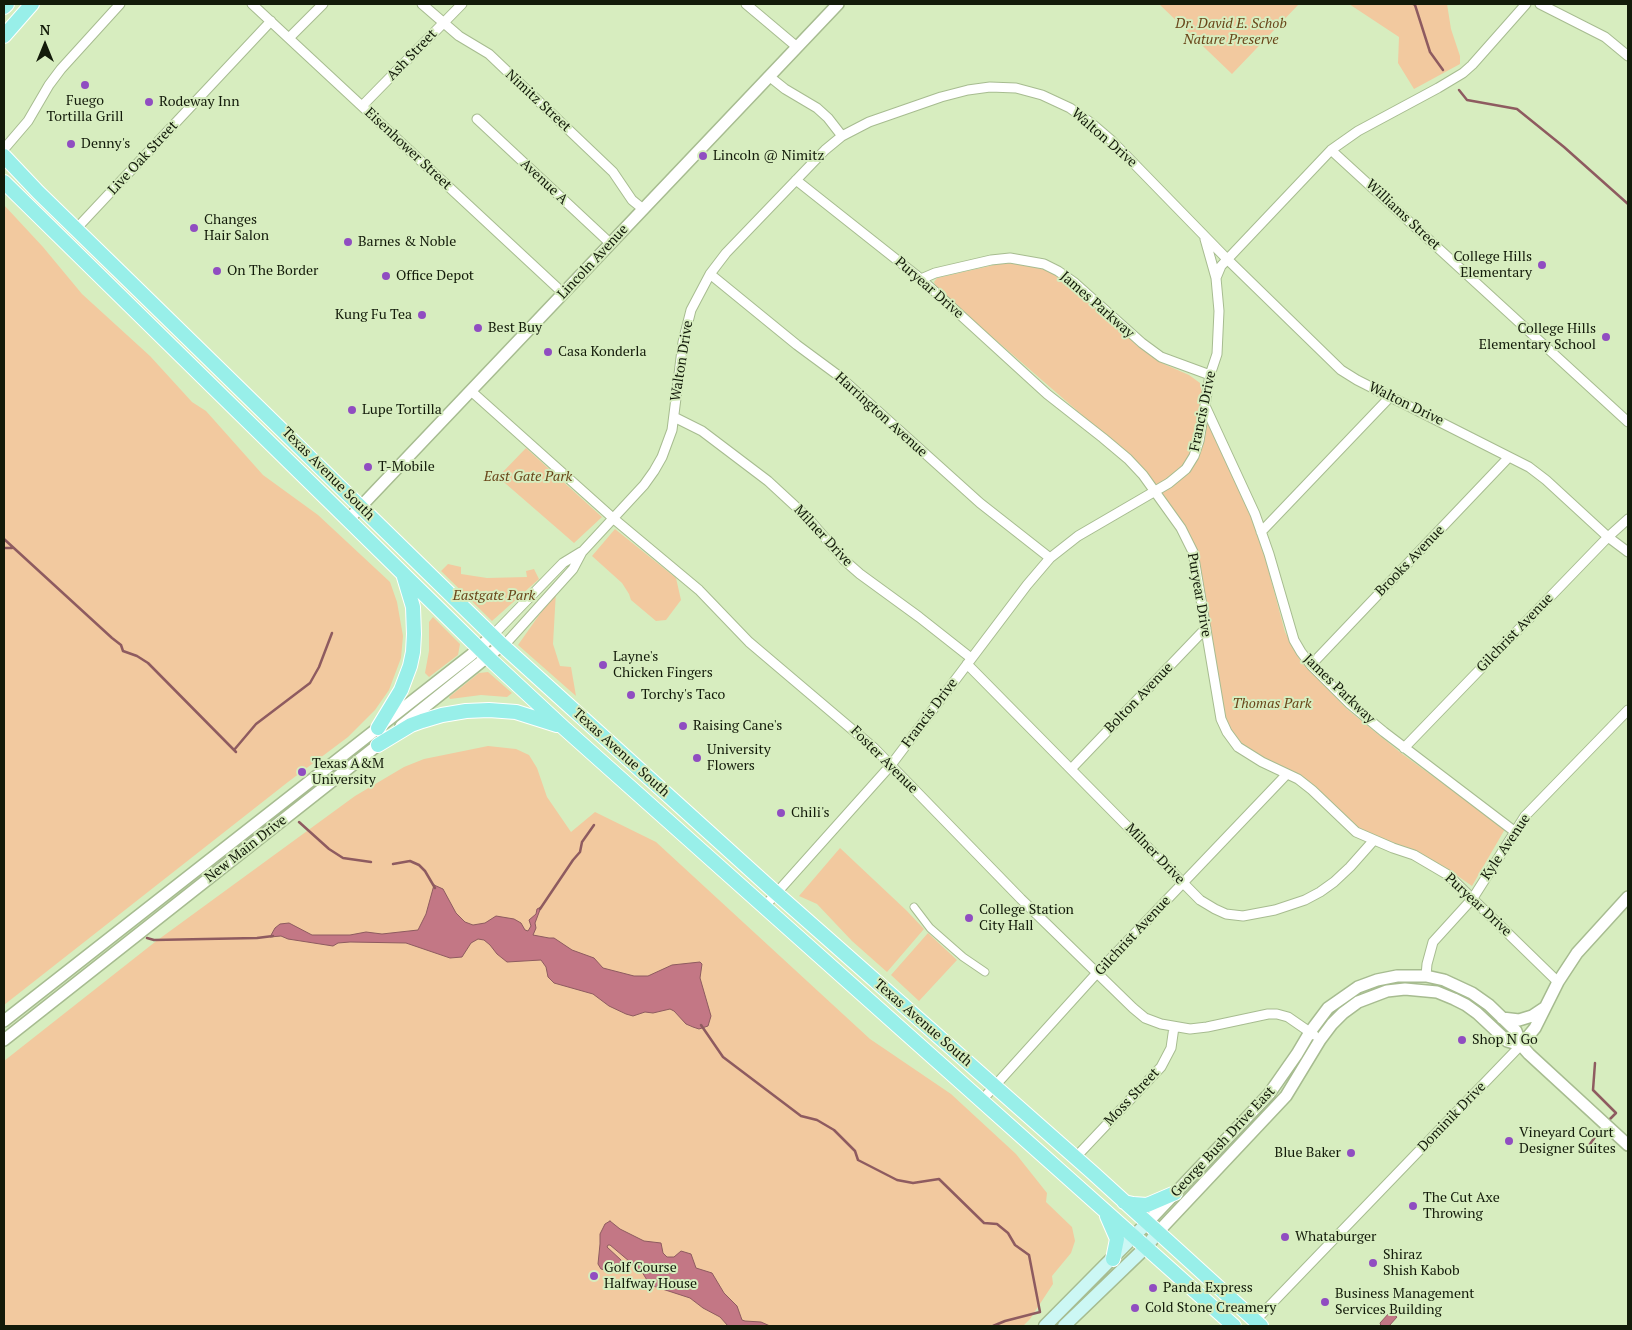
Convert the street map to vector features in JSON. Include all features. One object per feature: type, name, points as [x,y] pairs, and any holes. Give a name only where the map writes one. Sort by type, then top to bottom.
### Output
[{"type":"main road","points":[[4,7],[7,4]]},
{"type":"main road","points":[[4,36],[32,4]]},
{"type":"main road","name":"Texas Avenue South","points":[[4,156],[76,229],[497,640],[776,894],[1075,1158],[1258,1323]]},
{"type":"main road","name":"Texas Avenue South","points":[[4,182],[403,574],[564,728],[1234,1326]]},
{"type":"main road","points":[[195,370],[208,356]]},
{"type":"main road","points":[[378,728],[401,690],[413,652],[413,607],[403,574]]},
{"type":"main road","points":[[378,745],[422,721],[466,711],[516,712],[564,728]]},
{"type":"main road","points":[[644,799],[658,786]]},
{"type":"main road","points":[[1124,1202],[1147,1205],[1175,1193]]},
{"type":"main road","points":[[1103,1209],[1112,1224],[1117,1239],[1113,1259]]},
{"type":"main road","name":"George Bush Drive East","points":[[1046,1326],[1135,1237],[1152,1228]]},
{"type":"main road","name":"George Bush Drive East","points":[[1064,1326],[1146,1246],[1152,1228]]},
{"type":"street","points":[[4,149],[28,121],[49,85],[61,69],[120,4]]},
{"type":"street","name":"Eisenhower Street","points":[[252,4],[564,294]]},
{"type":"street","points":[[289,38],[323,4]]},
{"type":"street","name":"Nimitz Street","points":[[422,4],[458,36],[489,54],[613,172],[632,200],[643,209]]},
{"type":"street","name":"Ash Street","points":[[362,106],[462,4]]},
{"type":"street","points":[[746,4],[797,47]]},
{"type":"street","name":"Lincoln Avenue","points":[[348,520],[838,4]]},
{"type":"street","points":[[1216,278],[1221,266],[1227,259],[1332,150],[1358,131],[1438,88],[1463,72],[1472,65],[1526,4]]},
{"type":"street","points":[[1540,4],[1605,37],[1628,56]]},
{"type":"street","name":"Live Oak Street","points":[[76,229],[271,21]]},
{"type":"street","points":[[770,77],[785,89],[817,108],[828,118],[842,136]]},
{"type":"street","name":"Walton Drive","points":[[497,640],[563,563],[582,552],[614,519],[654,471],[668,442],[674,417],[682,342],[686,325],[691,310],[710,274],[726,253],[825,150],[842,136],[869,122],[941,97],[990,87],[1026,90],[1057,101],[1091,123],[1112,141],[1227,259],[1341,370],[1529,467],[1546,480],[1608,537],[1628,552]]},
{"type":"street","name":"Avenue A","points":[[477,119],[612,244]]},
{"type":"street","name":"Williams Street","points":[[1332,150],[1628,422]]},
{"type":"street","name":"Puryear Drive","points":[[796,180],[921,279],[1047,394],[1128,459],[1143,475],[1180,528],[1193,552],[1221,719],[1226,732],[1238,746],[1286,775],[1298,779],[1356,832],[1414,855],[1448,876],[1473,898],[1558,982]]},
{"type":"street","name":"Francis Drive","points":[[764,907],[891,765],[1050,558],[1078,536],[1155,492],[1182,473],[1190,463],[1199,441],[1210,376],[1218,345],[1219,310],[1216,278],[1204,236]]},
{"type":"street","name":"James Parkway","points":[[921,279],[935,273],[990,260],[1010,258],[1044,264],[1075,283],[1142,344],[1161,357],[1210,376]]},
{"type":"street","name":"Harrington Avenue","points":[[710,274],[797,346],[839,376],[980,503],[1050,558]]},
{"type":"street","name":"Foster Avenue","points":[[471,391],[614,519],[698,590],[749,642],[853,729],[891,765],[1096,974],[1145,1018],[1174,1028],[1190,1029],[1268,1014],[1288,1017],[1320,1040]]},
{"type":"street","points":[[1261,532],[1390,396]]},
{"type":"street","name":"James Parkway","points":[[1205,407],[1255,514],[1269,554],[1294,640],[1311,665],[1350,704],[1404,748],[1514,831]]},
{"type":"street","name":"Milner Drive","points":[[674,417],[702,431],[768,481],[807,517],[844,560],[919,617],[969,661],[1200,900],[1226,914],[1243,916],[1275,910],[1305,900],[1320,892],[1350,867],[1374,840]]},
{"type":"street","name":"Brooks Avenue","points":[[1311,665],[1509,457]]},
{"type":"street","name":"Gilchrist Avenue","points":[[1404,748],[1608,537],[1628,519]]},
{"type":"street","name":"Walton Drive","points":[[497,640],[508,641],[573,569],[582,552]]},
{"type":"street","name":"Bolton Avenue","points":[[1072,768],[1206,628]]},
{"type":"street","points":[[483,652],[497,640]]},
{"type":"street","name":"New Main Drive","points":[[4,1021],[378,728],[483,652]]},
{"type":"street","name":"New Main Drive","points":[[4,1040],[378,745],[483,652]]},
{"type":"street","name":"Kyle Avenue","points":[[1426,976],[1433,942],[1473,898],[1524,816],[1628,710]]},
{"type":"street","name":"Gilchrist Avenue","points":[[982,1100],[1096,974],[1286,775]]},
{"type":"street","points":[[214,856],[224,867]]},
{"type":"street","name":"Dominik Drive","points":[[1258,1323],[1521,1045],[1534,1028],[1558,982],[1577,953],[1628,897]]},
{"type":"street","points":[[914,907],[930,928],[963,957],[985,972]]},
{"type":"street","points":[[68,970],[78,982]]},
{"type":"street","name":"George Bush Drive East","points":[[1152,1228],[1175,1193],[1269,1094],[1328,1008],[1358,987],[1377,980],[1397,976],[1426,976],[1457,984],[1472,992],[1516,1031],[1521,1045]]},
{"type":"street","name":"George Bush Drive East","points":[[1152,1228],[1286,1096],[1320,1040],[1343,1013],[1358,1002],[1387,991],[1412,989],[1437,992],[1454,999],[1476,1013],[1507,1041],[1521,1045],[1628,1145]]},
{"type":"street","points":[[1502,1018],[1519,1020],[1532,1016],[1545,1007]]},
{"type":"street","name":"Moss Street","points":[[1075,1158],[1161,1067],[1172,1048],[1174,1028]]},
{"type":"green space","name":"Dr. David E. Schob Nature Preserve","points":[[1159,4],[1299,4],[1232,74]]},
{"type":"green space","points":[[1349,4],[1447,4],[1451,29],[1460,56],[1460,64],[1414,89],[1398,63],[1399,37]]},
{"type":"green space","points":[[4,205],[43,247],[82,294],[150,356],[192,402],[206,411],[263,475],[318,515],[390,582],[397,602],[403,636],[401,658],[389,690],[375,710],[348,737],[4,1005]]},
{"type":"green space","name":"Thomas Park","points":[[1007,262],[1021,263],[1049,271],[1079,293],[1164,364],[1189,375],[1200,383],[1208,422],[1259,535],[1285,632],[1301,662],[1347,709],[1401,753],[1505,829],[1472,886],[1445,867],[1357,828],[1296,776],[1241,746],[1224,728],[1198,555],[1190,535],[1134,460],[937,289],[934,282],[937,278]]},
{"type":"green space","name":"East Gate Park","points":[[526,448],[602,517],[574,543],[498,477]]},
{"type":"green space","points":[[615,529],[676,578],[681,600],[666,620],[656,621],[631,600],[622,583],[592,556]]},
{"type":"green space","name":"Eastgate Park","points":[[448,564],[461,567],[461,574],[487,578],[527,577],[526,571],[534,569],[539,579],[492,621],[441,571]]},
{"type":"green space","name":"Eastgate Park","points":[[556,591],[553,644],[560,666],[571,667],[576,696],[518,645]]},
{"type":"green space","points":[[433,617],[460,644],[458,655],[429,677],[425,673],[429,651],[429,622]]},
{"type":"green space","points":[[488,672],[512,693],[507,697],[481,695],[450,699],[449,697],[479,673]]},
{"type":"green space","name":"Texas A&M University","points":[[488,746],[516,749],[529,755],[537,768],[547,797],[571,832],[595,812],[656,842],[870,1039],[951,1094],[1016,1154],[1047,1193],[1046,1202],[1072,1227],[1075,1241],[1071,1253],[1052,1276],[1053,1284],[1030,1319],[1023,1326],[4,1326],[4,1061],[155,942],[355,796],[404,767],[424,759]]},
{"type":"green space","points":[[840,848],[924,929],[887,972],[852,941],[817,904],[799,896]]},
{"type":"green space","points":[[928,933],[957,960],[919,1001],[891,975]]},
{"type":"shaded area","points":[[434,885],[443,889],[456,913],[465,922],[473,925],[485,923],[496,916],[514,919],[521,923],[525,930],[528,931],[531,926],[529,920],[536,914],[537,909],[541,907],[533,935],[554,938],[572,950],[594,958],[603,968],[634,976],[648,976],[672,965],[700,962],[702,964],[700,978],[711,1016],[708,1026],[699,1029],[686,1024],[670,1009],[653,1013],[645,1012],[633,1016],[626,1014],[609,1006],[593,994],[554,983],[548,977],[546,967],[541,960],[507,962],[484,940],[478,939],[471,943],[462,957],[450,958],[406,943],[350,942],[338,943],[333,946],[288,939],[281,936],[270,937],[275,928],[280,924],[289,923],[312,935],[350,935],[366,932],[382,934],[418,930],[426,914]]},
{"type":"shaded area","points":[[610,1221],[620,1229],[644,1241],[661,1243],[663,1253],[667,1257],[674,1257],[681,1251],[691,1254],[696,1268],[712,1273],[724,1293],[737,1306],[742,1320],[761,1322],[770,1326],[728,1326],[720,1317],[690,1298],[650,1285],[642,1272],[610,1245],[607,1247],[621,1260],[623,1270],[621,1272],[613,1272],[601,1269],[598,1264],[600,1234],[605,1224]]},
{"type":"shaded area","points":[[1390,1312],[1397,1317],[1389,1326],[1381,1326],[1380,1323]]},
{"type":"waterway","points":[[1413,4],[1415,5],[1430,52],[1443,70]]},
{"type":"waterway","points":[[1459,90],[1467,100],[1517,109],[1564,147],[1628,204]]},
{"type":"waterway","points":[[4,539],[121,645],[123,651],[137,656],[148,663],[236,752]]},
{"type":"waterway","points":[[4,548],[12,548]]},
{"type":"waterway","points":[[234,750],[256,724],[310,683],[319,667],[332,633]]},
{"type":"waterway","points":[[299,822],[329,849],[343,858],[371,862]]},
{"type":"waterway","points":[[540,909],[580,852],[582,842],[594,825]]},
{"type":"waterway","points":[[393,864],[410,861],[419,865],[435,888]]},
{"type":"waterway","points":[[147,938],[154,940],[273,936]]},
{"type":"waterway","points":[[701,1025],[723,1057],[801,1116],[817,1120],[834,1130],[855,1151],[858,1160],[897,1180],[913,1183],[939,1179],[984,1223],[997,1224],[1008,1233],[1015,1245],[1029,1255],[1040,1312],[993,1326]]},
{"type":"waterway","points":[[1595,1063],[1593,1090],[1616,1113],[1607,1122]]},
{"type":"waterway","points":[[1585,1151],[1603,1126]]},
{"type":"place","name":"Fuego Tortilla Grill","points":[[85,85]]},
{"type":"place","name":"Rodeway Inn","points":[[149,102]]},
{"type":"place","name":"Denny's","points":[[71,144]]},
{"type":"place","name":"Lincoln @ Nimitz","points":[[703,156]]},
{"type":"place","name":"Changes Hair Salon","points":[[194,228]]},
{"type":"place","name":"Barnes & Noble","points":[[348,242]]},
{"type":"place","name":"College Hills Elementary","points":[[1542,265]]},
{"type":"place","name":"On The Border","points":[[217,271]]},
{"type":"place","name":"Office Depot","points":[[386,276]]},
{"type":"place","name":"Kung Fu Tea","points":[[422,315]]},
{"type":"place","name":"Best Buy","points":[[478,328]]},
{"type":"place","name":"College Hills Elementary School","points":[[1606,337]]},
{"type":"place","name":"Casa Konderla","points":[[548,352]]},
{"type":"place","name":"Lupe Tortilla","points":[[352,410]]},
{"type":"place","name":"T-Mobile","points":[[368,467]]},
{"type":"place","name":"Layne's Chicken Fingers","points":[[603,665]]},
{"type":"place","name":"Torchy's Taco","points":[[631,695]]},
{"type":"place","name":"Raising Cane's","points":[[683,726]]},
{"type":"place","name":"University Flowers","points":[[697,758]]},
{"type":"place","name":"Texas A&M University","points":[[302,772]]},
{"type":"place","name":"Chili's","points":[[781,813]]},
{"type":"place","name":"College Station City Hall","points":[[969,918]]},
{"type":"place","name":"Shop N Go","points":[[1462,1040]]},
{"type":"place","name":"Vineyard Court Designer Suites","points":[[1509,1141]]},
{"type":"place","name":"Blue Baker","points":[[1351,1153]]},
{"type":"place","name":"The Cut Axe Throwing","points":[[1413,1206]]},
{"type":"place","name":"Whataburger","points":[[1285,1237]]},
{"type":"place","name":"Shiraz Shish Kabob","points":[[1373,1263]]},
{"type":"place","name":"Golf Course Halfway House","points":[[594,1276]]},
{"type":"place","name":"Panda Express","points":[[1153,1288]]},
{"type":"place","name":"Business Management Services Building","points":[[1325,1302]]},
{"type":"place","name":"Cold Stone Creamery","points":[[1135,1308]]}]
